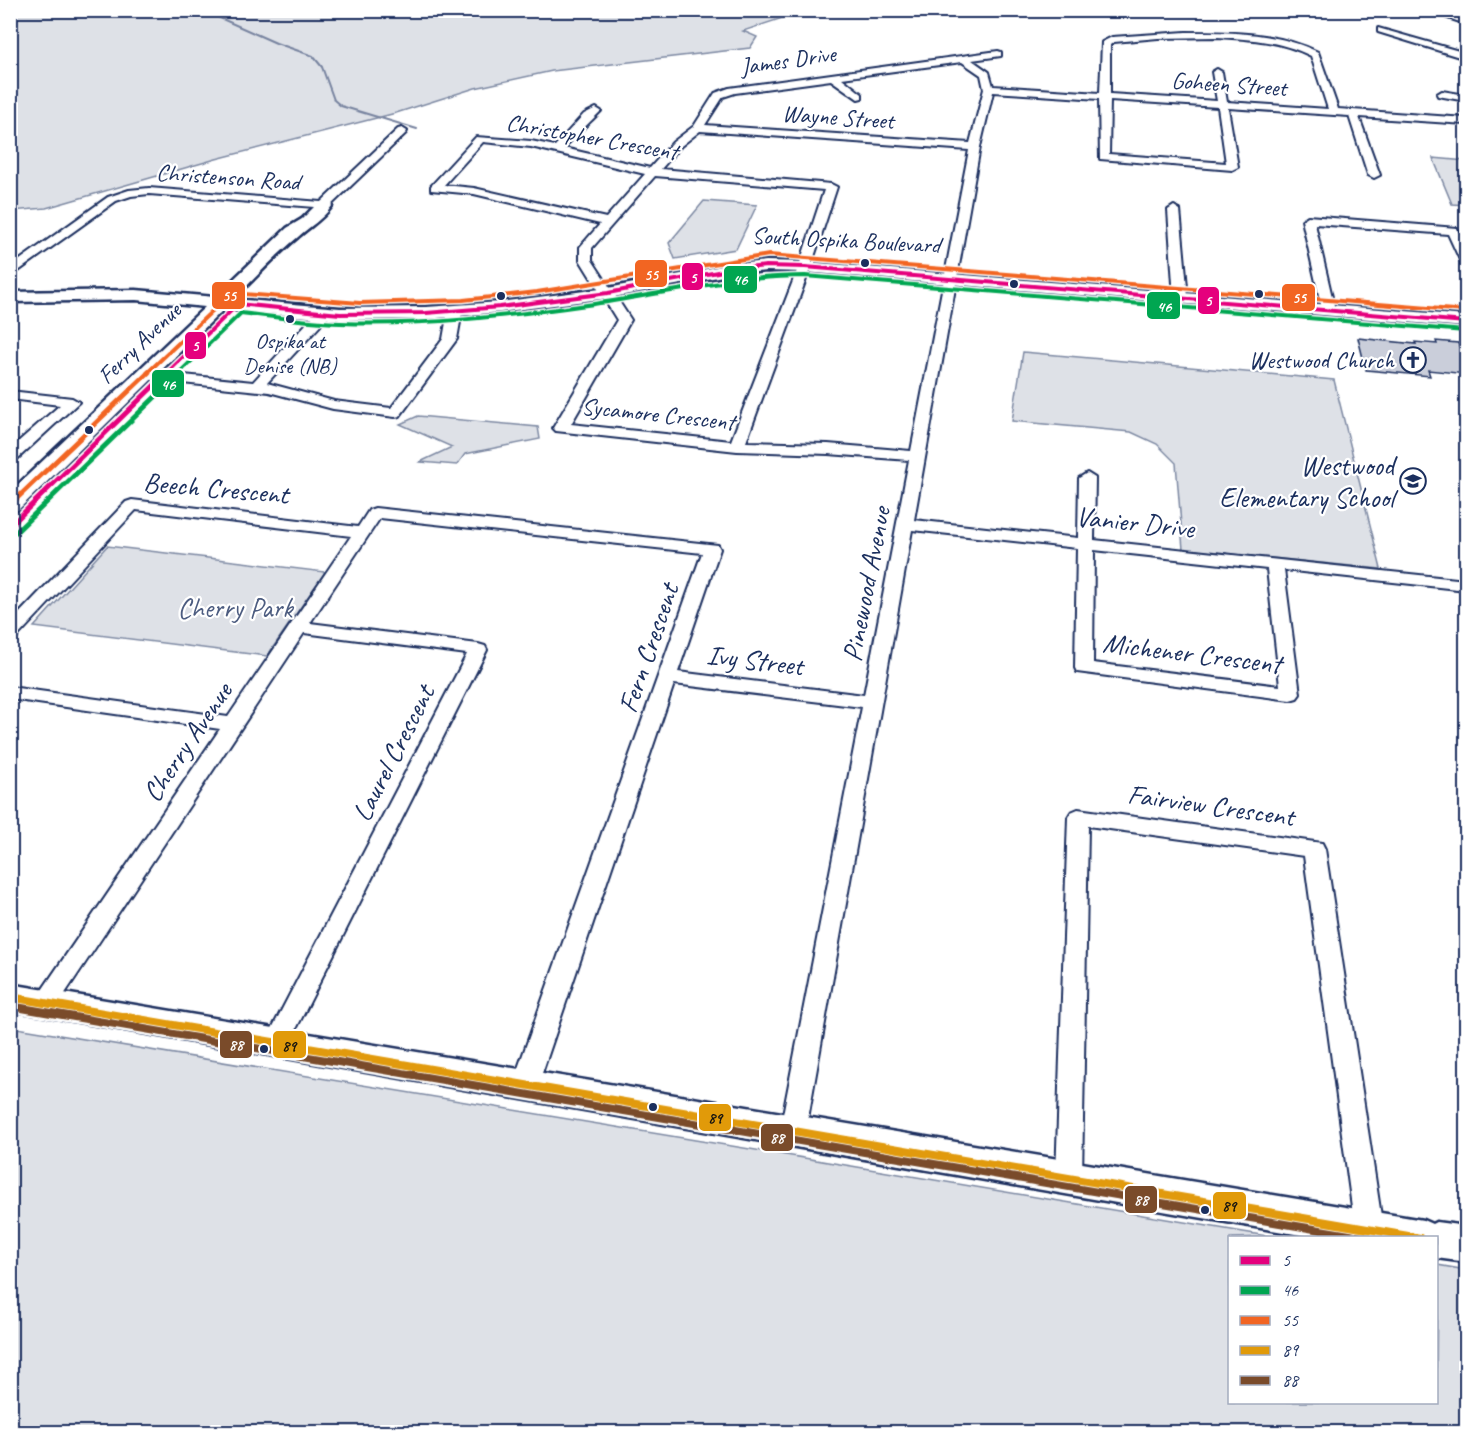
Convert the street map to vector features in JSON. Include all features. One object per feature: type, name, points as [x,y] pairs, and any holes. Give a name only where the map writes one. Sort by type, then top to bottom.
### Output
[{"type":"main road","name":"Ferry Avenue","points":[[10,505],[153,376],[234,298],[308,233],[308,223],[324,206]]},
{"type":"main road","name":"South Ospika Boulevard","points":[[10,289],[139,285],[324,313],[455,311],[500,307],[605,288],[728,270],[807,262],[1327,305],[1467,322]]},
{"type":"main road","name":"South Ospika Boulevard","points":[[10,297],[136,295],[341,302],[423,302],[605,288]]},
{"type":"main road","name":"South Ospika Boulevard","points":[[1327,305],[1467,311]]},
{"type":"main road","name":"Ferry Avenue","points":[[10,526],[153,376]]},
{"type":"main road","points":[[10,997],[1411,1236]]},
{"type":"main road","points":[[1438,1240],[1467,1244]]},
{"type":"street","points":[[1451,10],[1448,15],[1450,18],[1467,21]]},
{"type":"street","points":[[1381,30],[1467,56]]},
{"type":"street","points":[[1217,72],[1232,166],[1104,157],[1105,44],[1112,40],[1139,36],[1212,34],[1253,38],[1307,48],[1315,54],[1334,112]]},
{"type":"street","name":"James Drive","points":[[605,288],[586,260],[586,247],[677,144],[698,128],[718,95],[733,90],[998,54]]},
{"type":"street","points":[[963,59],[986,74],[989,89]]},
{"type":"street","points":[[833,76],[858,96]]},
{"type":"street","name":"Goheen Street","points":[[989,89],[1467,121]]},
{"type":"street","name":"Pinewood Avenue","points":[[793,1130],[904,524],[975,147],[989,89]]},
{"type":"street","points":[[1442,94],[1467,98]]},
{"type":"street","points":[[557,150],[588,116],[596,111]]},
{"type":"street","points":[[1353,113],[1374,175]]},
{"type":"street","name":"Wayne Street","points":[[698,128],[975,147]]},
{"type":"street","name":"Ferry Avenue","points":[[324,206],[402,131]]},
{"type":"street","name":"Christopher Crescent","points":[[609,222],[474,191],[435,188],[480,139],[531,144],[652,172],[831,187],[807,262]]},
{"type":"street","name":"Christenson Road","points":[[10,273],[112,199],[129,193],[150,191],[324,206]]},
{"type":"street","points":[[1174,210],[1181,293]]},
{"type":"street","points":[[1327,305],[1308,220],[1453,231],[1467,260]]},
{"type":"street","points":[[737,446],[807,262]]},
{"type":"street","name":"Sycamore Crescent","points":[[605,288],[624,320],[561,428],[737,446],[828,449],[918,456]]},
{"type":"street","points":[[153,376],[270,388],[333,405],[395,413],[450,339],[455,311]]},
{"type":"street","points":[[256,387],[324,313]]},
{"type":"street","points":[[10,395],[72,402],[10,458]]},
{"type":"street","points":[[1084,544],[1086,478]]},
{"type":"street","name":"Beech Crescent","points":[[10,634],[132,505],[362,532]]},
{"type":"street","name":"Cherry Avenue","points":[[45,1003],[375,513]]},
{"type":"street","name":"Fern Crescent","points":[[375,513],[712,549],[525,1085]]},
{"type":"street","name":"Vanier Drive","points":[[904,524],[1467,585]]},
{"type":"street","name":"Michener Crescent","points":[[1084,544],[1084,668],[1290,694],[1275,565]]},
{"type":"street","name":"Laurel Crescent","points":[[277,1042],[478,650],[299,627]]},
{"type":"street","name":"Ivy Street","points":[[668,677],[872,702]]},
{"type":"street","points":[[10,693],[233,724]]},
{"type":"street","name":"Fairview Crescent","points":[[1069,1178],[1078,817],[1314,849],[1369,1229]]},
{"type":"green space","points":[[11,10],[804,11],[743,31],[757,37],[750,48],[552,71],[475,88],[396,113],[216,159],[46,208],[11,211]]},
{"type":"green space","points":[[1433,158],[1466,161],[1466,205],[1452,204]]},
{"type":"green space","points":[[704,201],[757,205],[736,249],[675,259],[669,243]]},
{"type":"green space","points":[[1023,352],[1334,380],[1381,569],[1183,549],[1176,463],[1157,444],[1131,432],[1012,421]]},
{"type":"green space","points":[[418,416],[538,427],[540,439],[465,454],[457,465],[420,462],[452,447],[400,424]]},
{"type":"green space","name":"Cherry Park","points":[[107,546],[325,572],[267,656],[34,627]]},
{"type":"green space","points":[[11,1027],[1267,1236],[1228,1236],[1228,1404],[1438,1404],[1438,1265],[1466,1270],[1466,1432],[11,1432]]},
{"type":"building","name":"Westwood Church","points":[[1358,338],[1416,344],[1415,342],[1437,344],[1436,341],[1458,343],[1459,346],[1467,346],[1467,374],[1428,370],[1430,376],[1366,370]]},
{"type":"waterway","points":[[202,10],[276,43],[313,56],[322,67],[334,100],[341,106],[417,129]]},
{"type":"transit line","name":"55","points":[[10,505],[231,293],[360,303],[463,300],[537,292],[769,255],[1466,311]]},
{"type":"transit line","name":"5","points":[[10,526],[238,304],[340,314],[426,313],[500,307],[608,293],[728,270],[766,266],[805,267],[1466,322]]},
{"type":"transit line","name":"46","points":[[16,532],[241,313],[341,323],[441,321],[574,307],[729,281],[805,276],[1465,331]]},
{"type":"transit line","name":"89","points":[[10,997],[1408,1236]]},
{"type":"transit line","name":"88","points":[[10,1006],[1355,1236]]},
{"type":"place","name":"Ospika at Denise (NB)","points":[[290,319]]},
{"type":"place","name":"Westwood Church","points":[[1413,360]]},
{"type":"place","name":"Westwood Elementary School","points":[[1413,481]]}]
